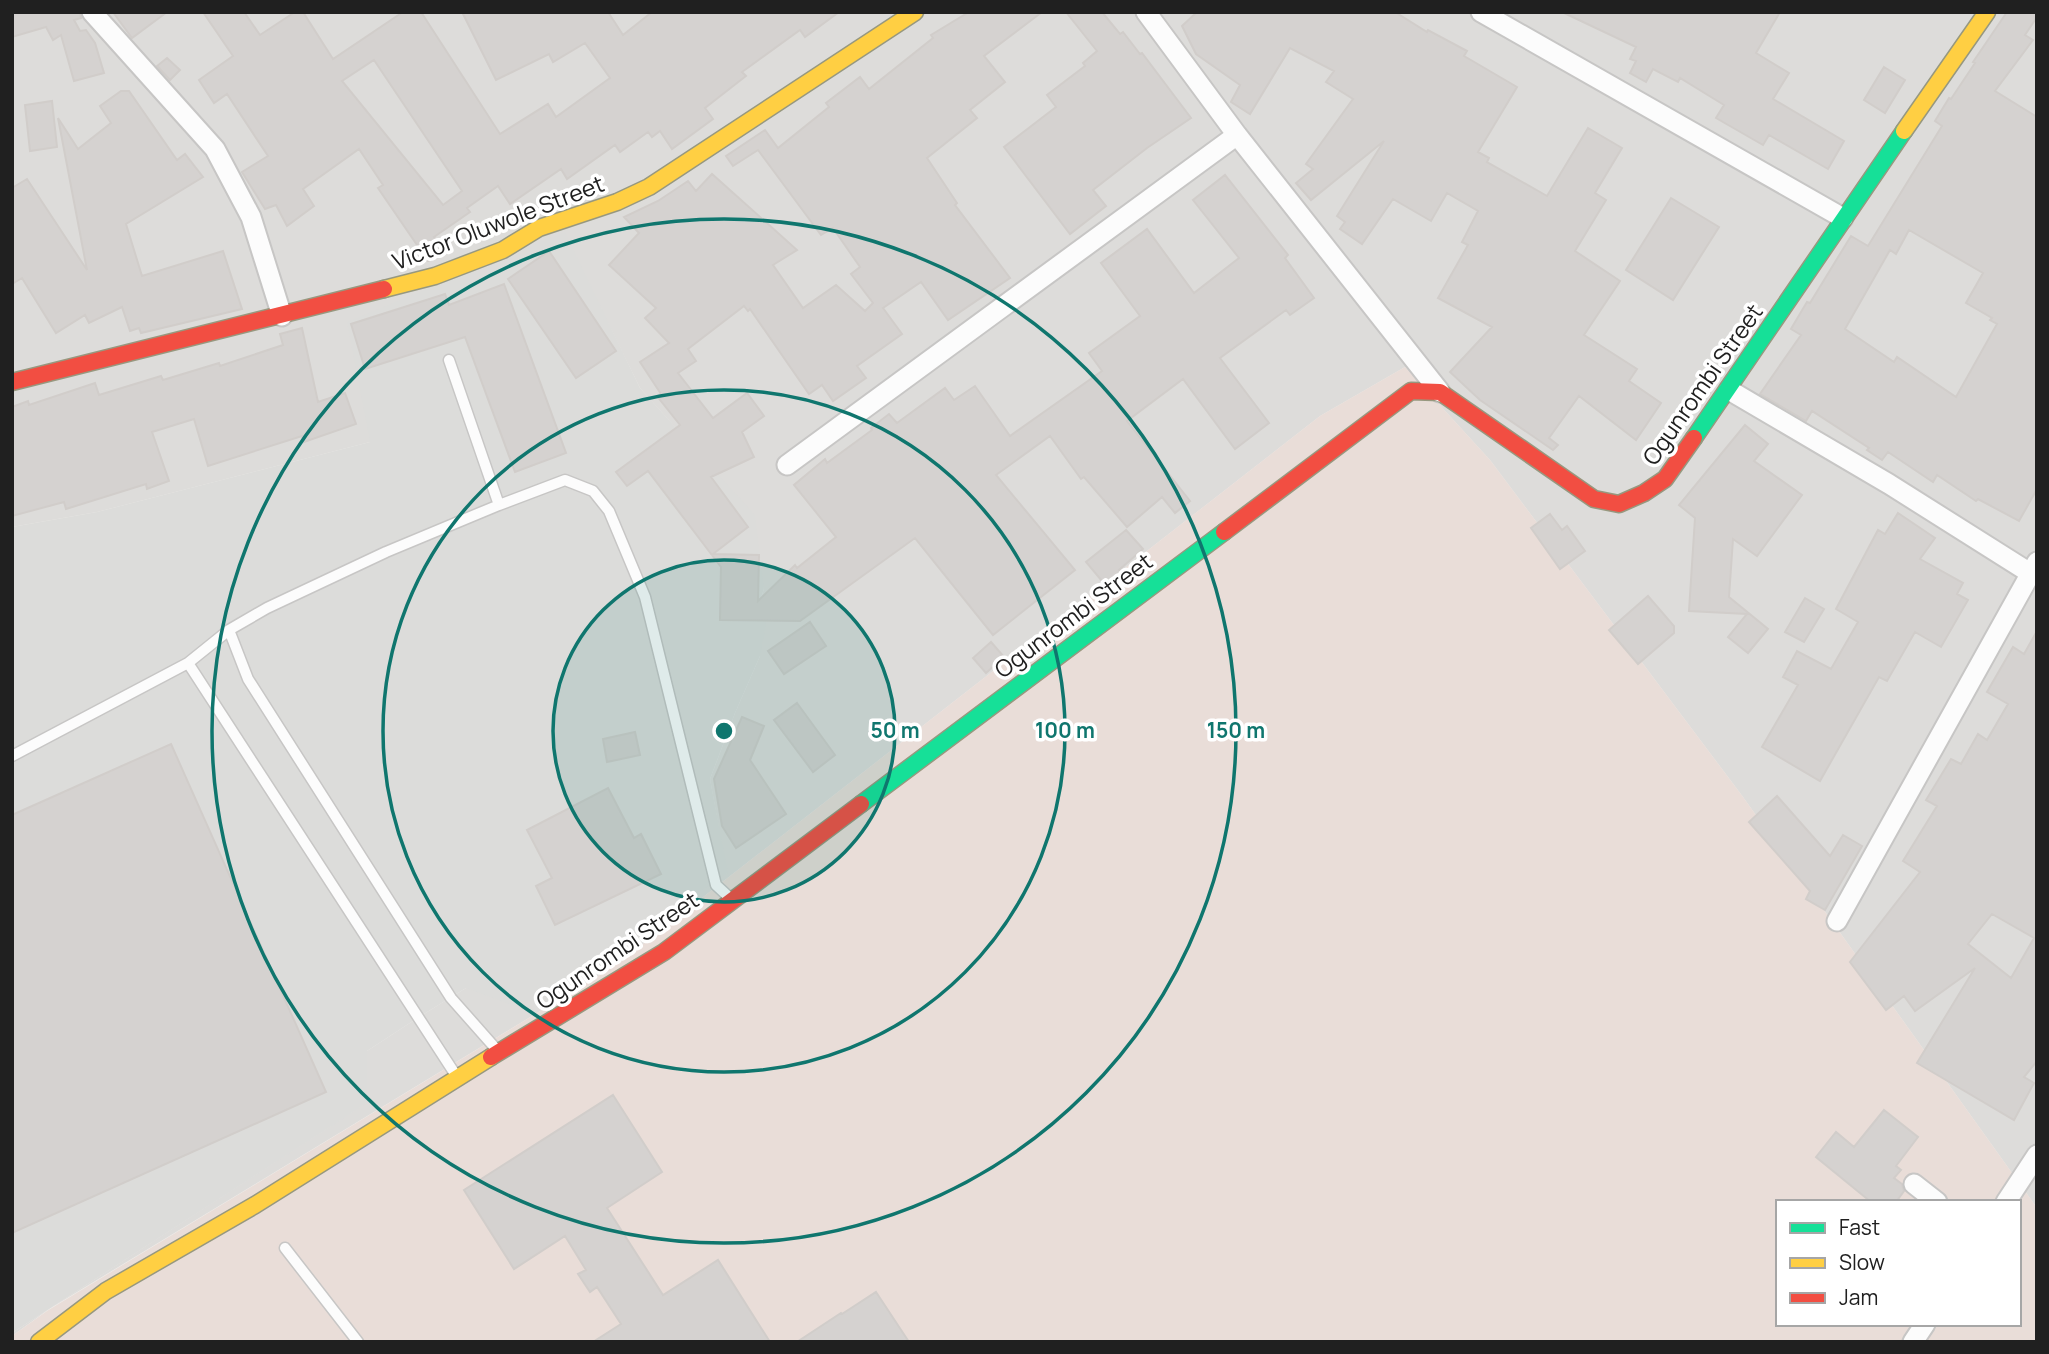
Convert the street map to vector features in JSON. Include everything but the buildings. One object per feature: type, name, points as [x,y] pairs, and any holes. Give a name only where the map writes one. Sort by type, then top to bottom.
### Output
[{"type":"street","points":[[92,12],[215,149],[251,217],[282,316]]},
{"type":"street","name":"Victor Oluwole Street","points":[[12,383],[435,276],[503,250],[539,228],[617,202],[649,187],[915,12]]},
{"type":"street","points":[[1146,12],[1237,135],[1440,392]]},
{"type":"street","points":[[1481,12],[1843,218]]},
{"type":"street","name":"Ogunrombi Street","points":[[39,1342],[106,1291],[255,1205],[457,1077],[664,952],[1411,391],[1440,392],[1594,499],[1619,504],[1644,493],[1664,479],[1729,390],[1843,218],[1987,12]]},
{"type":"street","points":[[787,465],[1237,135]]},
{"type":"street","points":[[1729,390],[2034,567],[1837,921]]},
{"type":"street","points":[[2008,1200],[2037,1155]]},
{"type":"street","points":[[1914,1184],[1934,1200]]},
{"type":"street","points":[[1913,1342],[1924,1326]]},
{"type":"lane","points":[[449,360],[499,505]]},
{"type":"lane","points":[[12,756],[188,663],[229,630],[267,608],[386,552],[565,480],[593,491],[609,511],[645,597],[716,885],[732,899]]},
{"type":"lane","points":[[229,630],[248,679],[443,986],[500,1053]]},
{"type":"lane","points":[[188,663],[457,1077]]},
{"type":"lane","points":[[285,1248],[358,1342]]},
{"type":"shaded area","points":[[12,12],[2037,12],[2037,1208],[1743,797],[1490,460],[1405,367],[1320,416],[616,965],[49,1309],[12,1336],[12,1333],[366,1103],[367,1051],[419,1017],[466,988],[727,873],[710,779],[760,656],[761,598],[764,589],[701,456],[640,388],[564,233],[370,442],[97,512],[12,527]]},
{"type":"shaded area","points":[[565,232],[640,388],[755,515],[764,589],[761,598],[766,625],[760,656],[710,779],[728,873],[519,1008],[466,988],[419,1017],[367,1051],[367,1103],[12,1333],[12,527],[97,512],[370,442],[347,322]]},
{"type":"shaded area","points":[[1405,367],[1490,460],[1743,797],[2037,1208],[2037,1342],[12,1342],[12,1336],[47,1311],[616,965],[1320,416]]},
{"type":"traffic: fast","points":[[1694,438],[1904,131]]},
{"type":"traffic: fast","points":[[861,804],[1224,532]]},
{"type":"traffic: slow","points":[[384,289],[435,276],[503,250],[539,228],[617,202],[649,187],[915,12]]},
{"type":"traffic: slow","points":[[1904,131],[1987,12]]},
{"type":"traffic: slow","points":[[39,1342],[106,1291],[255,1205],[491,1057]]},
{"type":"traffic: jam","points":[[12,382],[384,289]]},
{"type":"traffic: jam","points":[[1224,532],[1411,391],[1440,392],[1594,499],[1619,504],[1644,493],[1665,479],[1694,438]]},
{"type":"traffic: jam","points":[[491,1057],[664,952],[861,804]]}]
